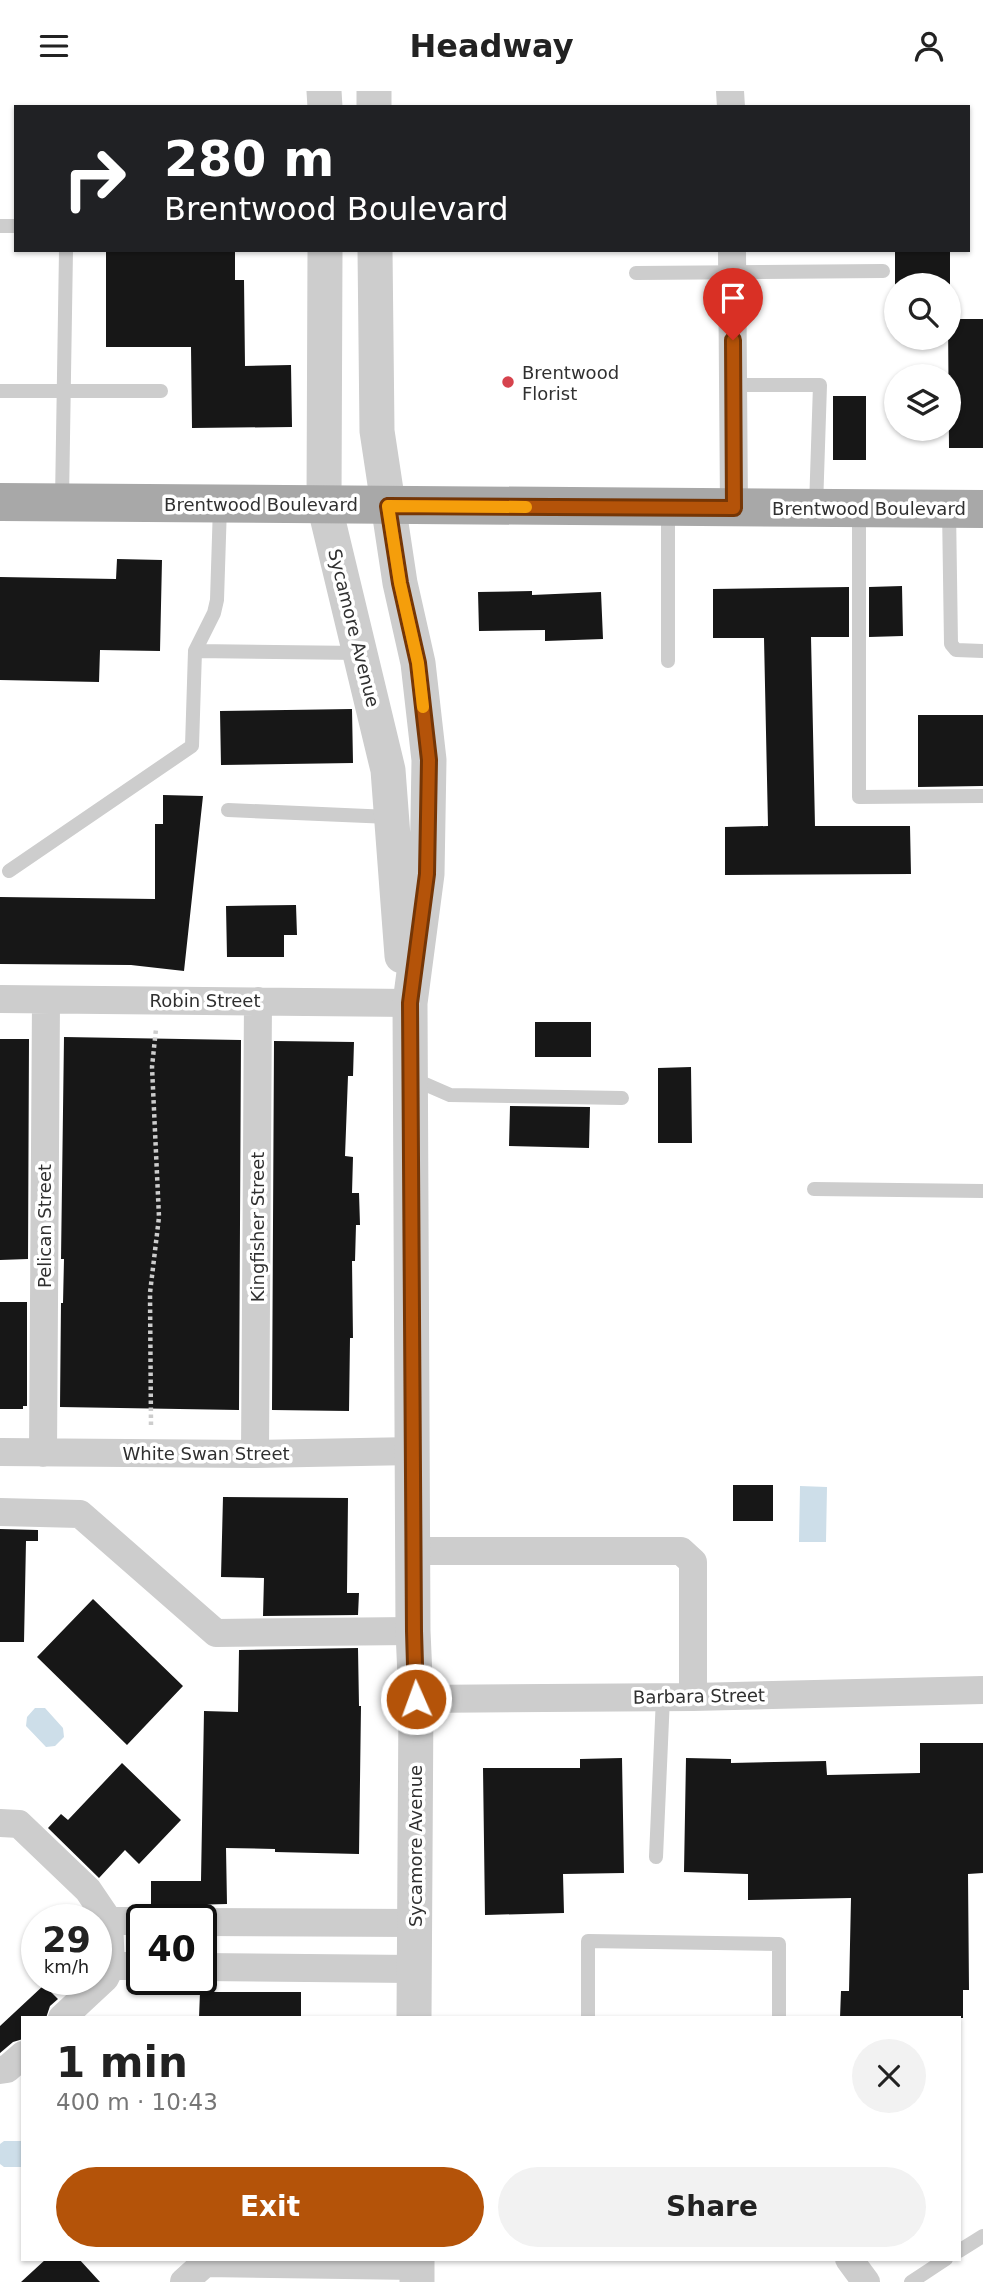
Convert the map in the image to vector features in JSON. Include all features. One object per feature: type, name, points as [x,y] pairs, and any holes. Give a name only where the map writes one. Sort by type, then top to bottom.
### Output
[{"type":"main road","name":"Brentwood Boulevard","points":[[0,502],[966,509]]},
{"type":"street","name":"Sycamore Avenue","points":[[325,252],[324,504],[388,770],[399,937],[410,1003]]},
{"type":"street","name":"Sycamore Avenue","points":[[376,252],[377,431],[400,583],[418,663],[429,760],[427,874],[410,1003],[416,1699],[414,2016]]},
{"type":"street","points":[[732,261],[734,508]]},
{"type":"street","name":"Robin Street","points":[[0,999],[410,1003]]},
{"type":"street","name":"Pelican Street","points":[[43,1453],[46,1000]]},
{"type":"street","name":"Kingfisher Street","points":[[255,1454],[258,1001]]},
{"type":"street","name":"White Swan Street","points":[[0,1452],[255,1454],[412,1451]]},
{"type":"street","points":[[0,1512],[80,1514],[216,1633],[414,1631]]},
{"type":"street","points":[[414,1551],[681,1551],[692,1562],[693,1697]]},
{"type":"street","name":"Barbara Street","points":[[416,1699],[693,1697],[983,1690]]},
{"type":"street","points":[[0,1823],[19,1824],[88,1890],[97,1904]]},
{"type":"street","points":[[217,1921],[414,1923]]},
{"type":"street","points":[[217,1967],[414,1969]]},
{"type":"street","points":[[64,2016],[87,1995]]},
{"type":"street","points":[[0,2070],[7,2069],[21,2057]]},
{"type":"street","points":[[850,2261],[866,2282]]},
{"type":"street","points":[[184,2282],[205,2263],[417,2269]]},
{"type":"lane","points":[[62,502],[66,252]]},
{"type":"lane","points":[[636,273],[732,261],[883,271]]},
{"type":"lane","points":[[733,385],[820,385],[816,508]]},
{"type":"lane","points":[[0,391],[161,391]]},
{"type":"lane","points":[[9,871],[192,746],[195,651],[214,613],[217,600],[220,504]]},
{"type":"lane","points":[[668,508],[668,661]]},
{"type":"lane","points":[[859,508],[859,797],[983,796]]},
{"type":"lane","points":[[966,509],[951,644],[956,650],[983,651]]},
{"type":"lane","points":[[195,651],[361,653]]},
{"type":"lane","points":[[228,810],[391,817]]},
{"type":"lane","points":[[410,1078],[450,1095],[622,1098]]},
{"type":"lane","points":[[814,1189],[983,1191]]},
{"type":"lane","points":[[656,1857],[663,1697]]},
{"type":"lane","points":[[588,2016],[588,1941],[779,1944],[779,2016]]},
{"type":"lane","points":[[961,2250],[983,2236]]},
{"type":"lane","points":[[911,2282],[944,2261]]},
{"type":"path","points":[[151,1453],[150,1293],[159,1217],[152,1067],[157,1000]]},
{"type":"water","points":[[800,1486],[827,1487],[826,1542],[799,1542]]},
{"type":"water","points":[[35,1708],[45,1708],[63,1728],[64,1737],[55,1746],[46,1747],[26,1726],[27,1717]]},
{"type":"water","points":[[4,2141],[21,2141],[21,2167],[4,2167],[0,2164],[0,2144]]},
{"type":"building","points":[[106,252],[235,252],[235,280],[244,280],[245,366],[291,365],[292,427],[192,428],[191,347],[106,347]]},
{"type":"building","points":[[895,252],[950,252],[950,273],[895,273]]},
{"type":"building","points":[[961,319],[983,319],[983,448],[949,448],[949,441],[961,441],[961,364],[948,364],[948,350],[961,350]]},
{"type":"building","points":[[833,396],[866,396],[866,460],[833,460]]},
{"type":"building","points":[[117,559],[162,560],[160,651],[100,650],[99,682],[0,680],[0,577],[116,579]]},
{"type":"building","points":[[902,586],[903,636],[869,637],[869,587]]},
{"type":"building","points":[[849,587],[849,637],[811,637],[815,826],[910,826],[911,874],[725,875],[725,827],[768,826],[764,638],[713,638],[713,589]]},
{"type":"building","points":[[532,591],[532,595],[601,592],[603,639],[545,641],[545,630],[479,631],[478,592]]},
{"type":"building","points":[[352,709],[353,763],[221,765],[220,711]]},
{"type":"building","points":[[918,715],[983,715],[983,786],[918,787]]},
{"type":"building","points":[[163,795],[203,796],[184,971],[131,965],[0,964],[0,897],[155,899],[155,824],[163,824]]},
{"type":"building","points":[[296,905],[297,935],[284,935],[284,957],[227,957],[226,906]]},
{"type":"building","points":[[535,1022],[591,1022],[591,1057],[535,1057]]},
{"type":"building","points":[[64,1037],[241,1040],[239,1410],[60,1407],[64,1259],[61,1259]]},
{"type":"building","points":[[0,1039],[29,1039],[28,1259],[0,1260]]},
{"type":"building","points":[[274,1041],[354,1042],[353,1076],[348,1076],[345,1156],[353,1157],[352,1193],[359,1193],[360,1225],[356,1225],[355,1261],[352,1261],[353,1338],[350,1338],[349,1411],[272,1410]]},
{"type":"building","points":[[691,1067],[692,1143],[658,1143],[658,1068]]},
{"type":"building","points":[[510,1106],[590,1107],[589,1148],[509,1146]]},
{"type":"building","points":[[0,1302],[27,1302],[27,1406],[23,1406],[23,1409],[0,1409]]},
{"type":"building","points":[[733,1485],[773,1485],[773,1521],[733,1521]]},
{"type":"building","points":[[223,1497],[348,1498],[347,1593],[359,1593],[358,1615],[263,1616],[264,1578],[221,1577]]},
{"type":"building","points":[[0,1529],[38,1530],[38,1541],[26,1541],[24,1642],[0,1642]]},
{"type":"building","points":[[93,1599],[183,1686],[127,1745],[37,1657]]},
{"type":"building","points":[[358,1648],[361,1706],[359,1854],[226,1848],[227,1904],[151,1904],[151,1881],[201,1881],[204,1711],[238,1712],[239,1650]]},
{"type":"building","points":[[920,1743],[983,1743],[983,1873],[968,1874],[969,1990],[963,1990],[963,2018],[840,2016],[841,1991],[849,1991],[851,1898],[748,1900],[748,1874],[684,1872],[686,1758],[731,1759],[731,1763],[826,1761],[827,1775],[920,1773]]},
{"type":"building","points":[[622,1758],[624,1873],[563,1874],[564,1913],[485,1915],[483,1768],[580,1768],[580,1759]]},
{"type":"building","points":[[122,1763],[181,1820],[139,1864],[125,1850],[99,1878],[48,1828],[61,1814],[68,1820]]},
{"type":"building","points":[[217,1992],[301,1992],[301,2016],[199,2016],[200,1995],[217,1995]]},
{"type":"building","points":[[33,1995],[54,1995],[58,1999],[50,2006],[47,2016],[21,2016],[21,2040],[13,2042],[0,2053],[0,2026]]},
{"type":"building","points":[[44,2261],[81,2261],[100,2282],[21,2282]]},
{"type":"slow traffic","points":[[423,707],[418,663],[400,583],[388,506],[526,507]]},
{"type":"place","name":"Brentwood Florist","points":[[508,382]]},
{"type":"route","points":[[416,1699],[410,1003],[427,874],[429,760],[418,663],[400,583],[388,506],[734,508],[733,340]]}]
